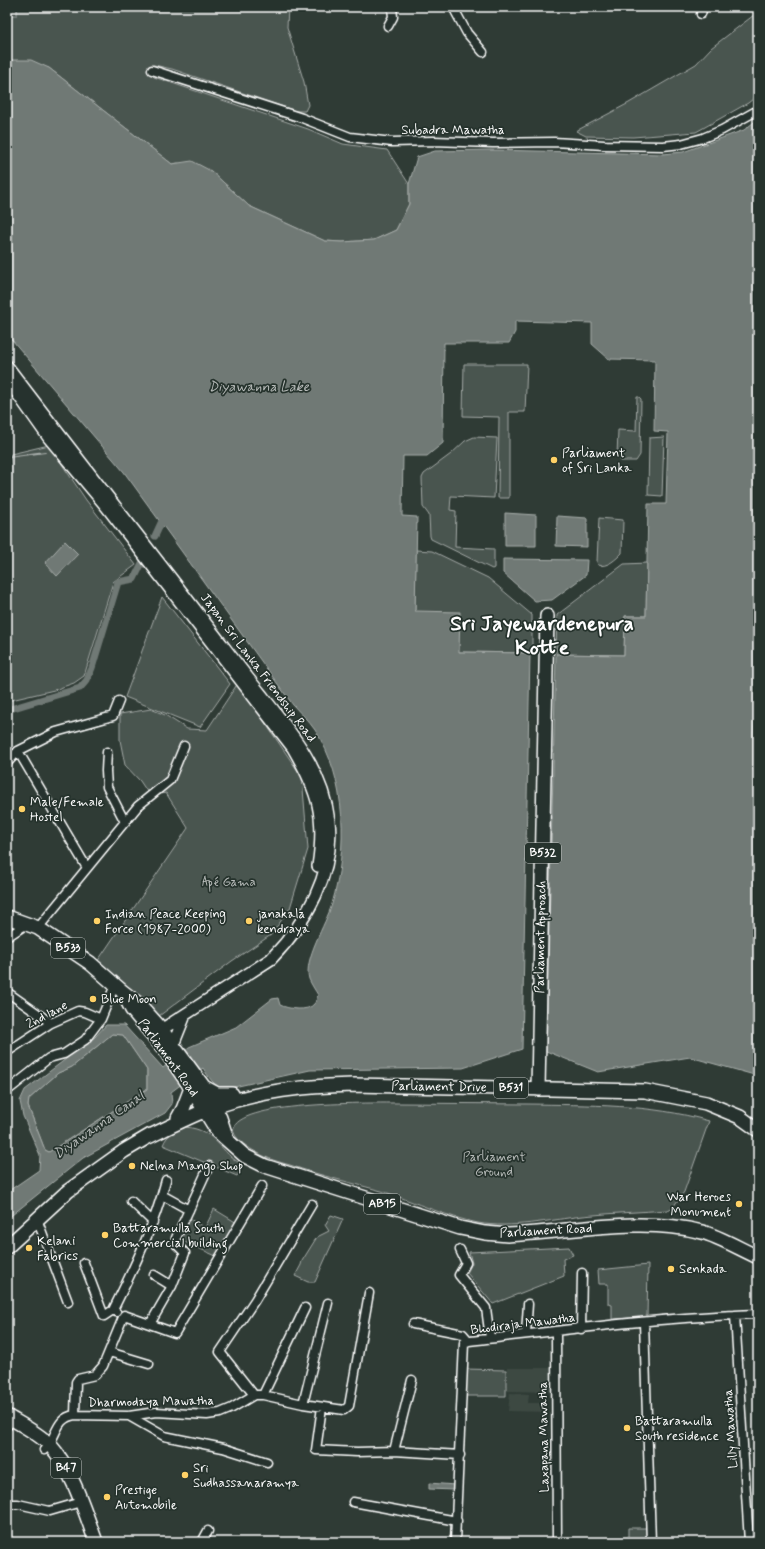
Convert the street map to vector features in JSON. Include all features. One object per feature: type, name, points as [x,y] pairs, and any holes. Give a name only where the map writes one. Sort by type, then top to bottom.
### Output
[{"type":"main road","name":"Japan Sri Lanka Friendship Road","points":[[7,366],[235,662],[295,736],[314,768],[323,795],[329,821],[329,850],[322,880],[313,902],[287,943],[271,959],[206,1002],[155,1030]]},
{"type":"main road","name":"Japan Sri Lanka Friendship Road","points":[[7,379],[49,438],[106,506],[293,748],[314,787],[318,803],[322,832],[316,877],[307,902],[297,922],[282,942],[265,955],[155,1030]]},
{"type":"main road","name":"Parliament Approach","points":[[534,1089],[544,616]]},
{"type":"main road","name":"Parliament Road","points":[[7,917],[33,926],[90,963],[140,1005],[155,1030],[171,1048],[208,1105],[223,1136],[245,1156],[270,1168],[473,1231],[508,1235],[646,1224],[670,1226],[704,1232],[758,1257]]},
{"type":"main road","points":[[171,1048],[185,1014]]},
{"type":"main road","points":[[176,1121],[194,1083]]},
{"type":"main road","name":"B531","points":[[194,1083],[217,1094],[232,1094]]},
{"type":"main road","name":"Parliament Drive","points":[[208,1105],[256,1094],[311,1086],[353,1085],[645,1091],[706,1103],[740,1117],[758,1130]]},
{"type":"main road","name":"Parliament Drive","points":[[208,1105],[232,1094],[256,1094]]},
{"type":"main road","points":[[7,1247],[36,1218],[68,1191],[124,1151],[176,1121],[208,1105]]},
{"type":"main road","points":[[176,1121],[192,1122],[203,1125],[223,1136]]},
{"type":"main road","name":"B47","points":[[7,1423],[47,1448],[96,1542]]},
{"type":"main road","name":"B47","points":[[77,1504],[88,1542]]},
{"type":"street","points":[[388,26],[393,17],[392,7]]},
{"type":"street","points":[[453,7],[467,32],[483,52]]},
{"type":"street","name":"Subadra Mawatha","points":[[152,70],[302,118],[350,136],[392,142],[433,141],[639,146],[681,144],[703,138],[734,124],[758,110]]},
{"type":"street","points":[[7,763],[18,751],[56,732],[113,716],[119,701]]},
{"type":"street","points":[[7,937],[33,926],[87,868],[138,806],[170,780],[184,746]]},
{"type":"street","points":[[18,751],[87,868]]},
{"type":"street","points":[[106,752],[107,787],[125,822]]},
{"type":"street","points":[[7,1091],[49,1058],[64,1054],[85,1040],[101,1019],[118,988]]},
{"type":"street","points":[[7,992],[51,1023]]},
{"type":"street","name":"2nd lane","points":[[7,1052],[51,1023],[78,1011],[85,1012],[101,1019]]},
{"type":"street","points":[[150,1324],[172,1286],[185,1253],[176,1244],[176,1238],[209,1166]]},
{"type":"street","points":[[84,1263],[104,1316],[113,1310],[141,1253],[153,1222],[166,1180]]},
{"type":"street","points":[[113,1310],[124,1316],[175,1333],[262,1186]]},
{"type":"street","points":[[162,1195],[189,1210]]},
{"type":"street","points":[[131,1201],[153,1222]]},
{"type":"street","points":[[312,1204],[255,1300],[220,1352],[254,1395],[263,1395],[304,1404],[344,1410],[349,1406],[369,1293]]},
{"type":"street","points":[[36,1218],[68,1302]]},
{"type":"street","points":[[460,1250],[466,1263],[459,1275],[486,1308],[490,1338]]},
{"type":"street","points":[[582,1273],[582,1329]]},
{"type":"street","points":[[154,1275],[172,1286]]},
{"type":"street","points":[[304,1404],[328,1303]]},
{"type":"street","points":[[526,1333],[528,1304]]},
{"type":"street","points":[[263,1395],[305,1308]]},
{"type":"street","name":"Bhodiraja Mawatha","points":[[455,1542],[464,1343],[526,1333],[582,1329],[644,1322],[758,1314]]},
{"type":"street","name":"Lilly Mawatha","points":[[736,1315],[749,1542]]},
{"type":"street","points":[[75,1415],[76,1382],[78,1379],[95,1375],[103,1366],[124,1316]]},
{"type":"street","points":[[644,1322],[651,1542]]},
{"type":"street","points":[[413,1324],[463,1334],[469,1341]]},
{"type":"street","name":"Laxapana Mawatha","points":[[556,1331],[557,1542]]},
{"type":"street","points":[[109,1352],[149,1364]]},
{"type":"street","points":[[394,1451],[412,1380]]},
{"type":"street","name":"Dharmodaya Mawatha","points":[[47,1448],[62,1420],[68,1416],[129,1416],[156,1412],[207,1415],[220,1413],[232,1408],[254,1395]]},
{"type":"street","points":[[322,1407],[316,1450],[357,1452],[394,1451],[460,1455]]},
{"type":"street","points":[[129,1416],[164,1436],[223,1448],[267,1462]]},
{"type":"street","points":[[353,1502],[457,1521]]},
{"type":"street","points":[[7,1504],[18,1504],[50,1511],[77,1504]]},
{"type":"street","points":[[202,1542],[208,1531]]},
{"type":"shaded area","points":[[507,1368],[553,1368],[556,1392],[506,1391]]},
{"type":"shaded area","points":[[510,1393],[529,1394],[528,1403],[546,1403],[546,1412],[508,1411]]},
{"type":"green space","points":[[17,7],[288,7],[287,27],[304,82],[308,105],[305,111],[296,111],[172,69],[154,65],[149,67],[149,72],[154,77],[308,129],[343,144],[387,150],[409,184],[409,204],[396,230],[374,240],[342,242],[325,241],[249,206],[211,171],[178,163],[172,164],[49,68],[7,60],[7,15],[17,15]]},
{"type":"green space","points":[[756,7],[758,7],[758,95],[748,103],[696,132],[633,137],[586,136],[576,131],[629,103],[696,64],[711,48],[754,15]]},
{"type":"green space","points":[[464,364],[527,364],[525,412],[509,412],[509,498],[498,498],[499,417],[463,416]]},
{"type":"green space","points":[[637,397],[641,399],[640,455],[636,461],[621,461],[617,456],[618,430],[636,431]]},
{"type":"green space","points":[[474,437],[497,438],[494,498],[451,496],[450,510],[456,511],[455,547],[494,549],[494,568],[492,569],[431,539],[429,515],[423,507],[422,478],[424,474],[451,454],[465,441]]},
{"type":"green space","points":[[664,437],[662,496],[648,495],[649,438]]},
{"type":"green space","points":[[49,445],[86,500],[136,565],[113,582],[84,676],[74,683],[54,690],[7,701],[7,470],[11,454]]},
{"type":"green space","points":[[599,518],[623,520],[622,553],[611,562],[601,566],[598,565],[597,562]]},
{"type":"green space","points":[[416,550],[432,551],[488,578],[532,615],[532,653],[459,652],[415,611]]},
{"type":"green space","points":[[647,563],[646,616],[625,616],[624,655],[556,654],[557,615],[624,564]]},
{"type":"green space","points":[[162,597],[230,684],[200,727],[125,697]]},
{"type":"green space","name":"Apé Gama","points":[[238,683],[302,777],[308,849],[290,908],[271,935],[232,961],[155,1019],[97,962],[188,828],[166,793],[150,796],[140,781],[125,765],[120,740],[120,714],[151,709],[165,715],[187,729],[207,730]]},
{"type":"green space","points":[[758,691],[758,781],[753,769],[753,733]]},
{"type":"green space","points":[[112,1034],[123,1035],[147,1070],[147,1089],[49,1152],[45,1150],[28,1106],[29,1099],[58,1073],[72,1067]]},
{"type":"green space","name":"Parliament Ground","points":[[400,1103],[619,1106],[664,1111],[709,1121],[684,1192],[673,1207],[668,1210],[583,1216],[504,1225],[491,1225],[466,1220],[385,1192],[325,1176],[274,1160],[246,1146],[238,1139],[234,1131],[234,1127],[243,1119],[261,1112],[284,1108],[311,1105]]},
{"type":"green space","points":[[185,1127],[196,1129],[212,1137],[228,1154],[243,1165],[237,1176],[163,1145],[169,1136]]},
{"type":"green space","points":[[214,1209],[237,1223],[216,1256],[180,1240],[190,1219],[205,1228]]},
{"type":"green space","points":[[331,1215],[343,1219],[315,1282],[308,1282],[295,1276],[302,1261],[317,1237],[329,1231],[325,1225]]},
{"type":"green space","points":[[569,1247],[573,1255],[563,1259],[564,1276],[493,1304],[467,1273],[472,1263],[469,1252]]},
{"type":"green space","points":[[648,1265],[647,1317],[612,1319],[612,1305],[608,1304],[608,1284],[599,1284],[598,1270]]},
{"type":"green space","points":[[465,1369],[506,1370],[506,1396],[463,1396]]},
{"type":"green space","points":[[628,1528],[648,1528],[648,1542],[628,1542]]},
{"type":"water","name":"Diyawanna Lake","points":[[7,60],[31,60],[49,68],[172,164],[192,161],[211,171],[249,206],[325,241],[342,242],[374,240],[396,230],[409,204],[409,184],[417,157],[435,151],[490,150],[663,154],[683,152],[744,130],[758,119],[758,691],[753,733],[753,769],[758,781],[758,1076],[690,1057],[598,1072],[546,1051],[556,654],[624,655],[625,616],[646,616],[648,504],[666,504],[668,432],[654,431],[655,360],[609,359],[592,344],[592,323],[515,321],[515,332],[509,343],[444,343],[443,443],[427,456],[403,456],[402,516],[417,517],[415,611],[460,612],[459,652],[530,653],[522,1049],[463,1068],[310,1070],[225,1089],[217,1086],[209,1078],[203,1068],[171,1092],[172,1104],[165,1113],[83,1158],[7,1219],[7,1192],[39,1170],[40,1155],[23,1116],[20,1101],[25,1090],[95,1037],[106,1025],[124,1025],[163,1068],[189,1047],[236,1027],[272,999],[278,998],[280,1005],[293,1009],[303,1009],[311,1007],[314,1004],[318,995],[309,979],[309,962],[332,904],[337,883],[341,860],[342,815],[339,792],[333,770],[326,749],[315,730],[293,705],[124,472],[7,334]],"holes":[[[112,1034],[123,1035],[147,1070],[147,1089],[49,1152],[45,1150],[28,1106],[29,1099],[58,1073],[72,1067]]]},
{"type":"water","points":[[505,513],[536,515],[536,546],[505,546]]},
{"type":"water","points":[[557,516],[587,518],[587,547],[556,546]]},
{"type":"water","points":[[65,541],[78,554],[57,576],[45,563]]},
{"type":"water","points":[[503,559],[587,560],[586,575],[552,600],[535,601],[503,573]]},
{"type":"water","points":[[429,1483],[455,1485],[454,1490],[429,1489]]},
{"type":"waterway","points":[[8,457],[45,452]]},
{"type":"waterway","points":[[155,536],[161,523]]},
{"type":"waterway","points":[[7,710],[80,688],[87,680],[92,668],[118,582],[134,579],[143,561]]},
{"type":"place","name":"Parliament of Sri Lanka","points":[[554,460]]},
{"type":"place","name":"Male/Female Hostel","points":[[22,809]]},
{"type":"place","name":"Indian Peace Keeping Force (1987-2000)","points":[[97,921]]},
{"type":"place","name":"janakala kendraya","points":[[249,921]]},
{"type":"place","name":"Blue Moon","points":[[93,999]]},
{"type":"place","name":"Nelna Mango Shop","points":[[132,1166]]},
{"type":"place","name":"War Heroes Monument","points":[[739,1204]]},
{"type":"place","name":"Battaramulla South Commercial building","points":[[105,1235]]},
{"type":"place","name":"Kelani Fabrics","points":[[29,1248]]},
{"type":"place","name":"Senkada","points":[[671,1269]]},
{"type":"place","name":"Battaramulla South residence","points":[[627,1428]]},
{"type":"place","name":"Sri Sudhassanaramya","points":[[185,1475]]},
{"type":"place","name":"Prestige Automobile","points":[[107,1497]]},
{"type":"district","name":"Sri Jayewardenepura Kotte","points":[[542,636]]},
{"type":"water label","name":"Diyawanna Canal","points":[[99,1125]]}]
